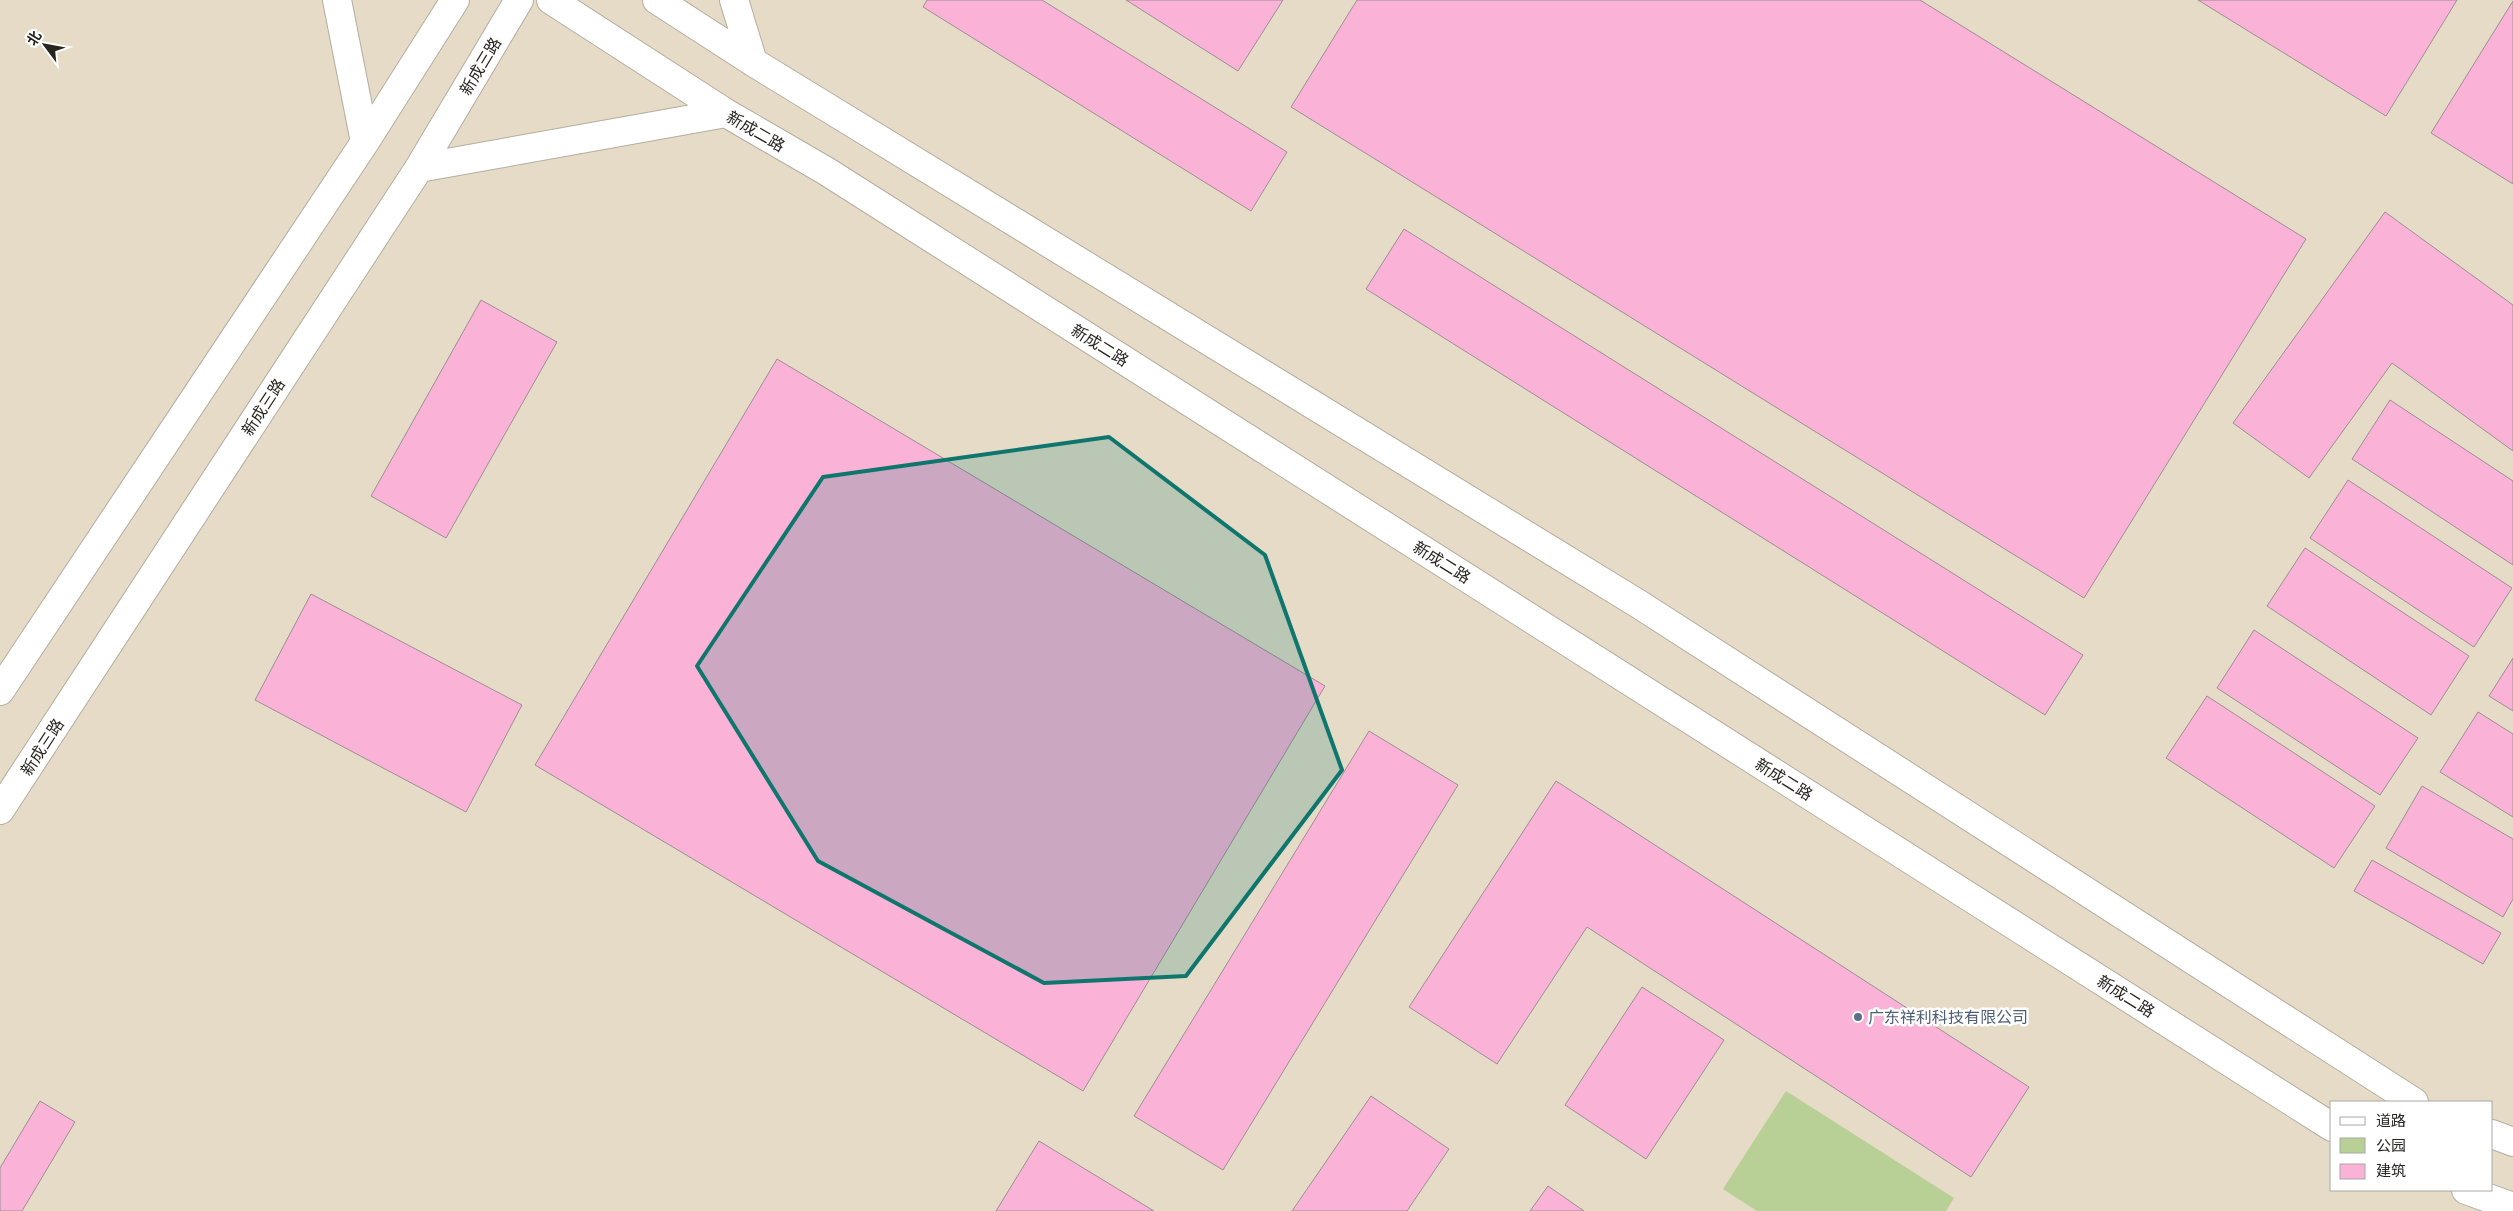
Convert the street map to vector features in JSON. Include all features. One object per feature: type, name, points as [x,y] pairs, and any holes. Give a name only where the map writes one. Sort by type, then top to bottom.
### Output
[{"type":"street","points":[[336,0],[366,142]]},
{"type":"street","points":[[0,691],[366,142],[455,0]]},
{"type":"street","name":"新成三路","points":[[0,810],[419,168],[519,0]]},
{"type":"street","name":"新成二路","points":[[551,0],[726,114],[826,171],[2330,1126]]},
{"type":"street","points":[[657,0],[753,62],[1637,603],[2412,1101]]},
{"type":"street","points":[[734,0],[753,62]]},
{"type":"street","points":[[419,168],[726,114]]},
{"type":"street","points":[[2493,1134],[2513,1142]]},
{"type":"street","points":[[2469,1191],[2513,1207]]},
{"type":"highlighted area","points":[[1109,437],[1265,555],[1342,770],[1186,976],[1044,983],[818,861],[697,666],[823,477]]},
{"type":"shaded area","points":[[0,0],[2513,0],[2513,1211],[0,1211]]},
{"type":"green space","points":[[1786,1091],[1954,1198],[1946,1211],[1757,1211],[1723,1189]]},
{"type":"building","points":[[927,0],[1042,0],[1287,152],[1251,211],[923,7]]},
{"type":"building","points":[[1126,0],[1283,0],[1238,71]]},
{"type":"building","points":[[1357,0],[1920,0],[2306,239],[2084,598],[1291,107]]},
{"type":"building","points":[[2198,0],[2457,0],[2386,116]]},
{"type":"building","points":[[2513,1],[2513,184],[2431,133]]},
{"type":"building","points":[[2385,212],[2513,305],[2513,451],[2392,363],[2309,478],[2233,423]]},
{"type":"building","points":[[1404,229],[2083,655],[2045,715],[1366,289]]},
{"type":"building","points":[[481,300],[557,342],[446,538],[371,496]]},
{"type":"building","points":[[777,359],[1325,686],[1083,1091],[535,765]]},
{"type":"building","points":[[2390,400],[2513,481],[2513,565],[2352,459]]},
{"type":"building","points":[[2348,480],[2512,588],[2474,647],[2310,538]]},
{"type":"building","points":[[2305,548],[2469,656],[2431,715],[2267,606]]},
{"type":"building","points":[[311,594],[522,705],[466,812],[255,700]]},
{"type":"building","points":[[2254,630],[2418,738],[2380,795],[2217,688]]},
{"type":"building","points":[[2513,658],[2513,711],[2489,696]]},
{"type":"building","points":[[2207,696],[2375,806],[2334,868],[2166,758]]},
{"type":"building","points":[[2478,712],[2513,734],[2513,817],[2440,772]]},
{"type":"building","points":[[1369,731],[1458,785],[1223,1170],[1134,1116]]},
{"type":"building","points":[[1556,781],[2029,1087],[1971,1177],[1587,927],[1497,1064],[1409,1007]]},
{"type":"building","points":[[2422,786],[2513,839],[2513,899],[2503,917],[2386,848]]},
{"type":"building","points":[[2372,860],[2501,933],[2483,964],[2354,891]]},
{"type":"building","points":[[1642,987],[1724,1040],[1646,1159],[1565,1105]]},
{"type":"building","points":[[1371,1096],[1449,1149],[1407,1211],[1292,1211]]},
{"type":"building","points":[[40,1101],[75,1122],[22,1211],[0,1211],[0,1168]]},
{"type":"building","points":[[1039,1141],[1154,1211],[996,1211]]},
{"type":"building","points":[[1548,1186],[1584,1211],[1530,1211]]},
{"type":"place","name":"广东祥利科技有限公司","points":[[1858,1017]]}]
